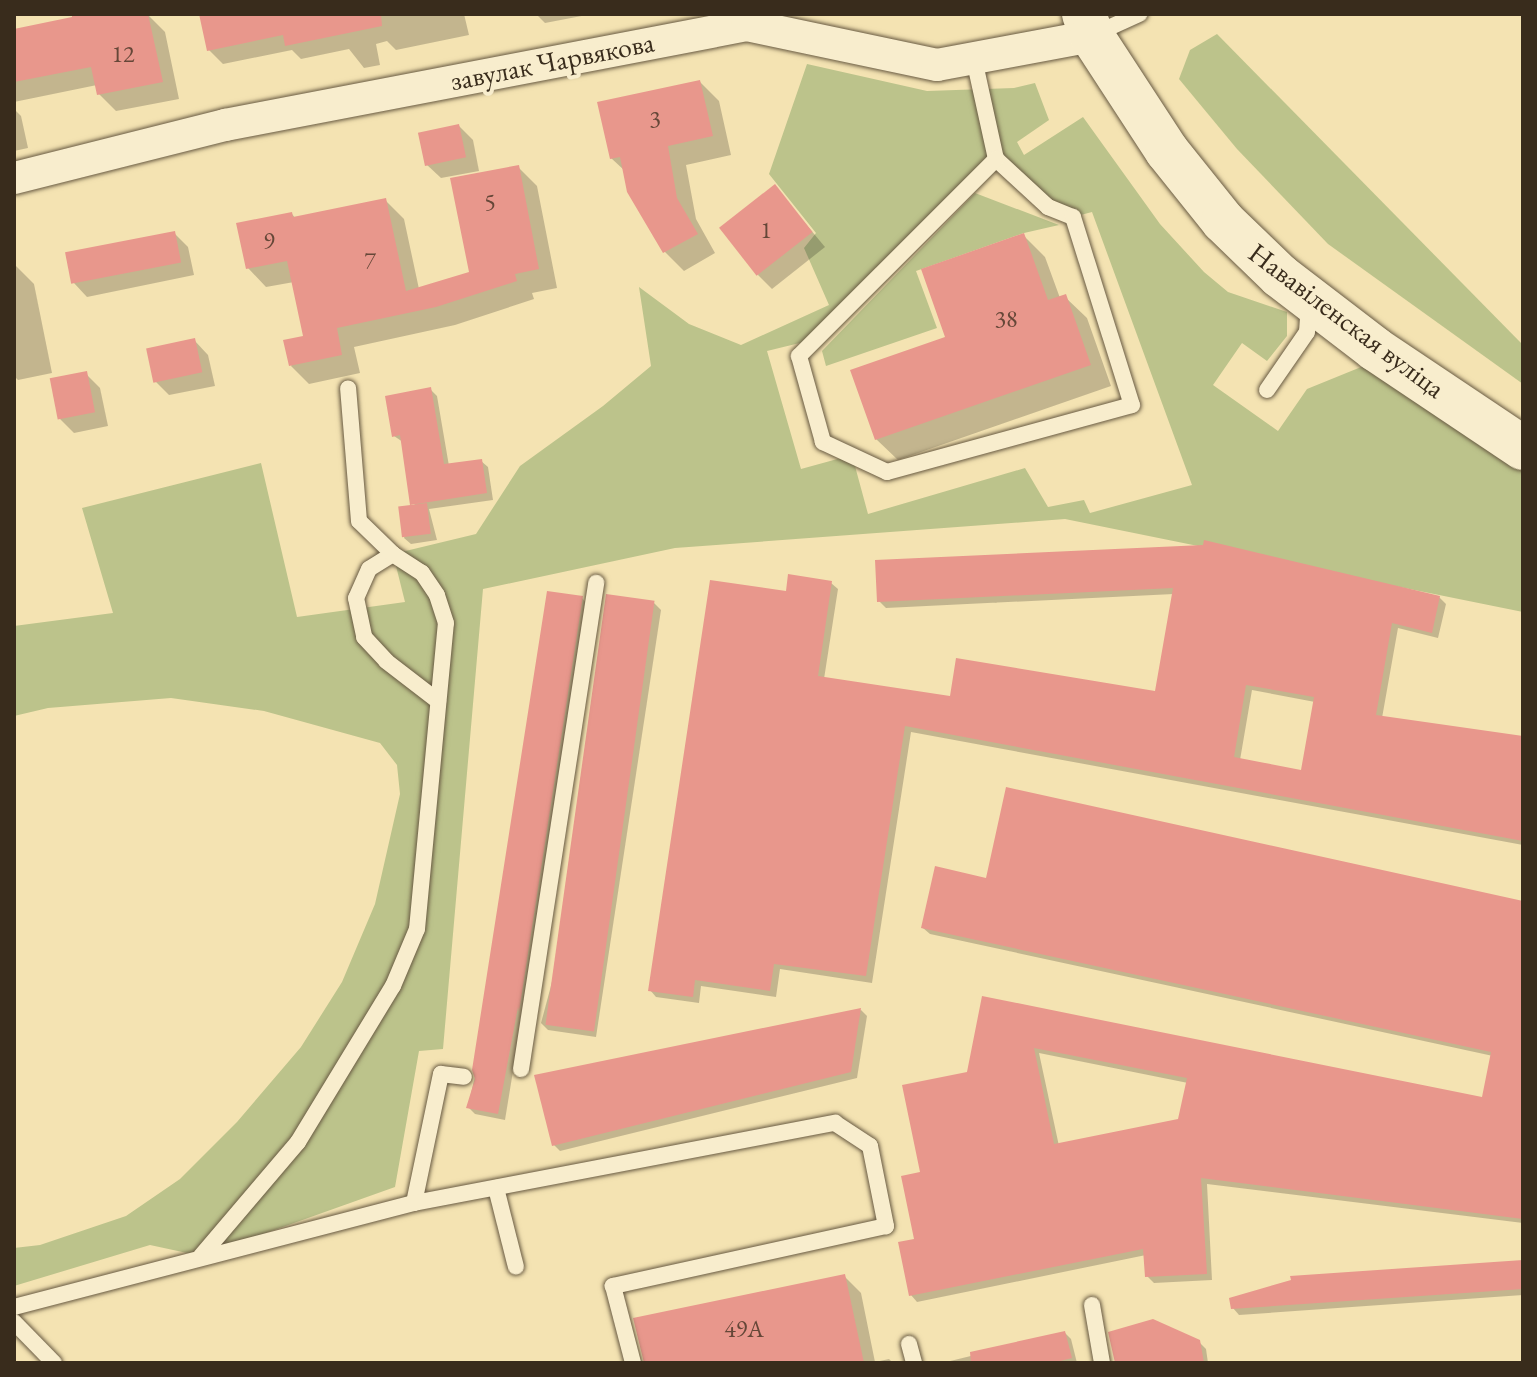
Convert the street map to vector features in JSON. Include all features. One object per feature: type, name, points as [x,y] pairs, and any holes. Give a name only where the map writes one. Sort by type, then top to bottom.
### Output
[{"type":"street","name":"завулак Чарвякова","points":[[14,178],[225,125],[746,20],[937,65],[974,59],[1088,25]]},
{"type":"street","name":"Нававіленская вуліца","points":[[1088,25],[1167,151],[1223,221],[1310,299],[1375,349],[1523,448]]},
{"type":"lane","points":[[1088,25],[1139,14]]},
{"type":"lane","points":[[974,59],[996,159],[1048,207],[1073,217],[1132,405],[887,472],[823,442],[799,356],[996,159]]},
{"type":"lane","points":[[1267,390],[1307,332],[1310,299]]},
{"type":"lane","points":[[201,1256],[298,1142],[393,986],[417,929],[446,623],[437,595],[422,573],[393,554],[359,521],[348,388]]},
{"type":"lane","points":[[393,554],[369,569],[356,598],[364,637],[386,661],[438,701]]},
{"type":"lane","points":[[521,1069],[596,583]]},
{"type":"lane","points":[[414,1203],[441,1074],[464,1077]]},
{"type":"lane","points":[[14,1307],[414,1203],[835,1123],[870,1146],[886,1226],[613,1286],[633,1363]]},
{"type":"lane","points":[[496,1188],[516,1267]]},
{"type":"lane","points":[[1092,1305],[1102,1363]]},
{"type":"lane","points":[[14,1322],[54,1363]]},
{"type":"lane","points":[[909,1344],[914,1363]]},
{"type":"green space","points":[[1217,34],[1523,345],[1523,384],[1328,244],[1237,149],[1179,79],[1190,50]]},
{"type":"green space","points":[[807,64],[927,91],[1014,88],[1035,83],[1049,120],[1017,142],[1024,155],[1083,117],[1160,224],[1204,272],[1228,292],[1287,312],[1287,336],[1267,361],[1242,343],[1213,385],[1278,431],[1307,389],[1366,365],[1523,472],[1523,612],[1065,519],[675,548],[483,589],[443,1049],[419,1051],[395,1187],[201,1256],[150,1245],[14,1286],[14,1248],[40,1245],[126,1216],[180,1179],[237,1122],[301,1047],[342,982],[375,904],[400,794],[397,765],[380,743],[264,711],[171,698],[48,708],[14,716],[14,626],[113,613],[82,508],[261,463],[297,617],[405,602],[393,554],[476,534],[520,466],[603,406],[651,366],[639,287],[689,324],[741,345],[829,305],[804,248],[816,233],[769,174]],"holes":[[[997,160],[1073,217],[1092,212],[1192,485],[1090,513],[1084,500],[1048,507],[1025,468],[868,514],[852,455],[801,469],[767,351],[816,339]]]},
{"type":"green space","points":[[975,193],[1059,225],[1024,233],[916,271],[937,328],[826,366],[822,351]]},
{"type":"building","points":[[72,14],[148,14],[163,82],[97,95],[91,67],[14,82],[14,29],[72,17]]},
{"type":"building","points":[[199,14],[381,14],[382,26],[285,46],[283,35],[207,51]]},
{"type":"building","points":[[700,80],[713,136],[668,146],[677,198],[698,234],[663,253],[627,192],[620,157],[610,159],[597,102]]},
{"type":"building","points":[[459,124],[466,157],[425,166],[418,133]]},
{"type":"building","points":[[519,165],[539,269],[515,274],[517,281],[436,307],[337,328],[342,355],[289,366],[283,340],[303,336],[287,261],[246,269],[236,223],[292,212],[293,217],[386,198],[406,291],[469,272],[450,178]]},
{"type":"building","points":[[775,184],[813,232],[757,276],[719,228]]},
{"type":"building","points":[[175,231],[181,262],[71,284],[65,252]]},
{"type":"building","points":[[1024,233],[1048,300],[1066,294],[1091,365],[875,440],[850,370],[945,337],[921,269]]},
{"type":"building","points":[[195,338],[202,372],[153,383],[146,348]]},
{"type":"building","points":[[87,371],[95,412],[58,419],[50,378]]},
{"type":"building","points":[[431,387],[444,464],[482,459],[487,493],[410,505],[400,435],[392,437],[385,396]]},
{"type":"building","points":[[427,503],[431,534],[402,537],[398,507]]},
{"type":"building","points":[[1204,540],[1440,596],[1432,633],[1392,623],[1376,715],[1523,736],[1523,841],[905,726],[866,976],[774,964],[770,991],[695,980],[693,997],[648,991],[710,580],[786,591],[788,574],[832,581],[818,676],[950,696],[956,658],[1155,691],[1173,588],[877,602],[875,560],[1203,545]],"holes":[[[1246,685],[1314,697],[1301,770],[1234,757]]]},
{"type":"building","points":[[547,591],[583,596],[519,1012],[518,1007],[498,1114],[466,1108],[475,1079],[472,1070]]},
{"type":"building","points":[[606,594],[655,601],[594,1032],[545,1025]]},
{"type":"building","points":[[1006,787],[1523,901],[1523,1219],[1201,1178],[1207,1274],[1145,1277],[1143,1249],[909,1296],[898,1242],[914,1239],[901,1176],[920,1172],[902,1085],[967,1072],[982,996],[1482,1097],[1491,1052],[921,928],[935,866],[986,878]],"holes":[[[1034,1048],[1187,1078],[1178,1119],[1054,1144]]]},
{"type":"building","points":[[861,1008],[851,1072],[552,1146],[534,1075]]},
{"type":"building","points":[[1523,1260],[1523,1289],[1231,1309],[1229,1298],[1291,1280],[1290,1276]]},
{"type":"building","points":[[845,1274],[864,1363],[644,1363],[633,1318]]},
{"type":"building","points":[[1153,1319],[1200,1340],[1204,1363],[1115,1363],[1108,1332]]},
{"type":"building","points":[[1065,1331],[1072,1358],[1052,1363],[971,1363],[970,1352]]}]
